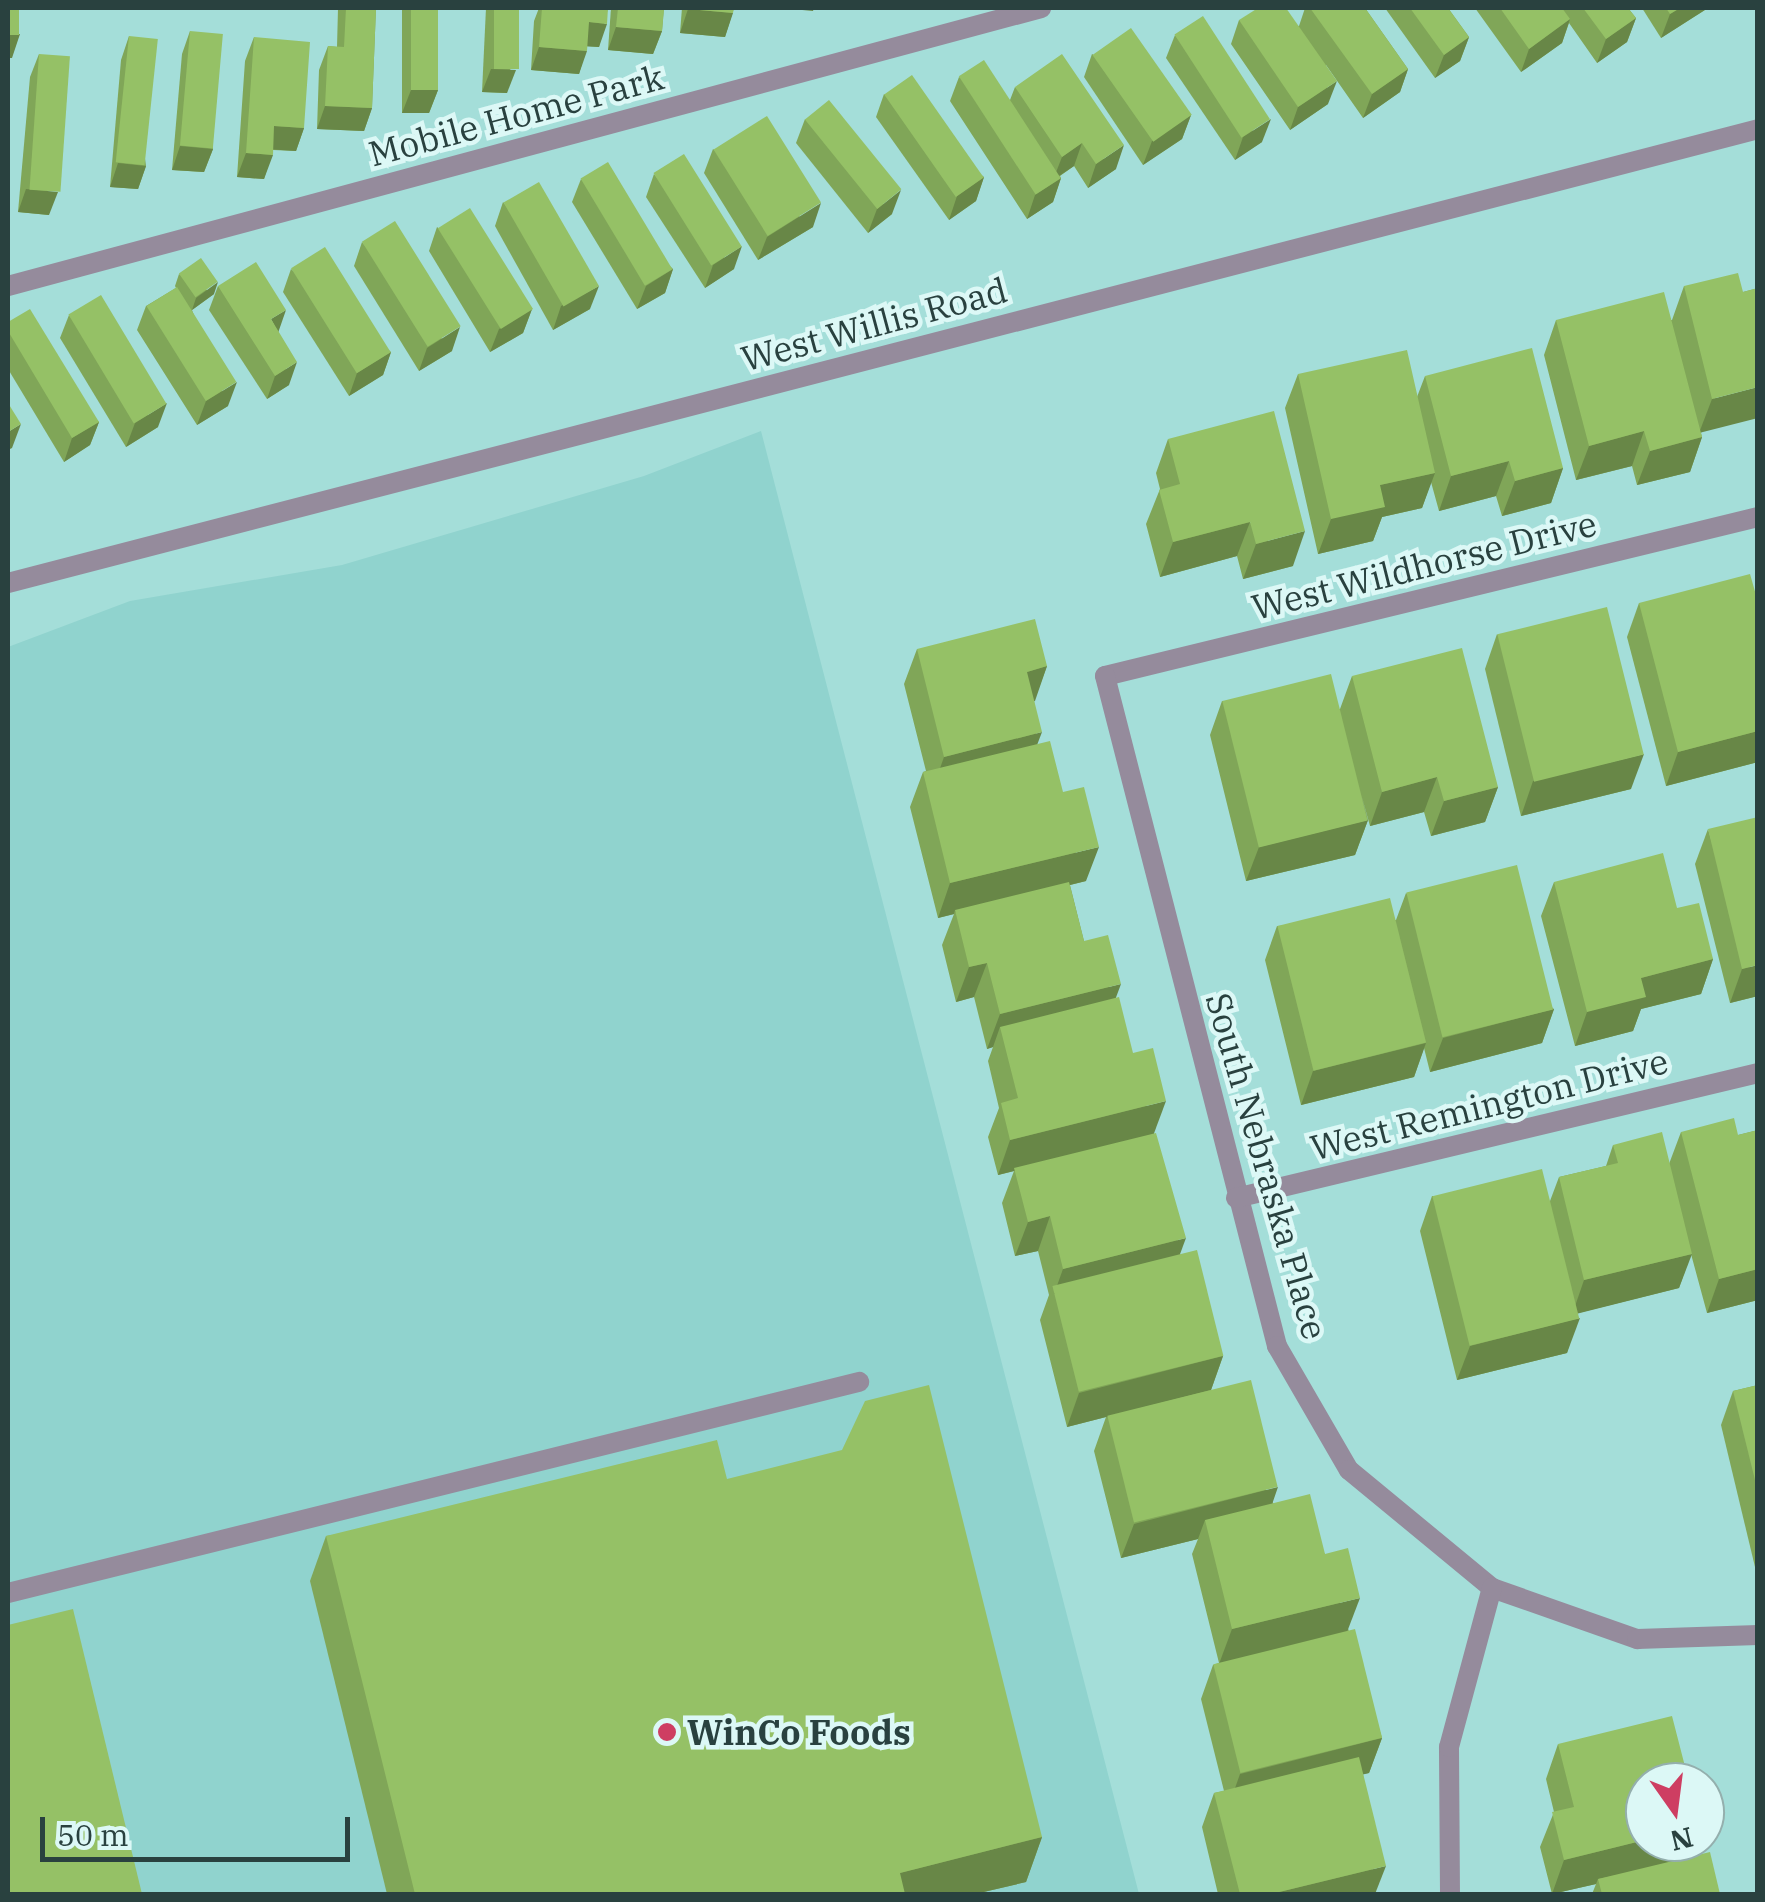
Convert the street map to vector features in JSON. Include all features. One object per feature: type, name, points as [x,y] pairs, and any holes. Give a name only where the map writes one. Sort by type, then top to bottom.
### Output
[{"type":"street","name":"Mobile Home Park","points":[[8,286],[1041,8]]},
{"type":"street","name":"West Willis Road","points":[[8,583],[1758,129]]},
{"type":"street","name":"West Wildhorse Drive","points":[[1106,676],[1758,517]]},
{"type":"street","name":"South Nebraska Place","points":[[1106,676],[1236,1198],[1278,1346],[1350,1470],[1492,1588]]},
{"type":"street","name":"West Remington Drive","points":[[1236,1198],[1758,1073]]},
{"type":"street","points":[[8,1592],[860,1382]]},
{"type":"street","points":[[1450,1894],[1449,1746],[1492,1588],[1637,1638],[1758,1634]]},
{"type":"shaded area","points":[[761,431],[1139,1894],[8,1894],[8,647],[130,601],[342,565],[644,476]]},
{"type":"building","points":[[8,8],[19,8],[19,35],[8,35]]},
{"type":"building","points":[[346,8],[376,8],[372,108],[325,106],[328,46],[344,47]]},
{"type":"building","points":[[411,8],[438,8],[438,90],[411,90]]},
{"type":"building","points":[[494,8],[519,8],[519,69],[494,69]]},
{"type":"building","points":[[542,8],[608,8],[607,24],[589,22],[587,51],[539,47]]},
{"type":"building","points":[[618,8],[664,8],[662,31],[616,27]]},
{"type":"building","points":[[688,8],[734,8],[733,13]]},
{"type":"building","points":[[1258,8],[1286,8],[1337,81],[1298,107],[1239,20]]},
{"type":"building","points":[[1310,8],[1365,8],[1408,69],[1372,94]]},
{"type":"building","points":[[1410,8],[1448,8],[1469,37],[1444,55]]},
{"type":"building","points":[[1500,8],[1562,8],[1570,19],[1529,49]]},
{"type":"building","points":[[1583,8],[1628,8],[1636,18],[1606,39]]},
{"type":"building","points":[[1203,16],[1270,119],[1241,138],[1174,35]]},
{"type":"building","points":[[1131,28],[1192,115],[1153,142],[1092,55]]},
{"type":"building","points":[[190,31],[223,34],[213,148],[180,146]]},
{"type":"building","points":[[129,36],[158,39],[145,165],[116,162]]},
{"type":"building","points":[[254,37],[310,42],[304,128],[274,126],[273,155],[246,153]]},
{"type":"building","points":[[39,54],[70,56],[60,192],[30,190]]},
{"type":"building","points":[[1062,54],[1124,145],[1096,164],[1082,143],[1062,157],[1015,87]]},
{"type":"building","points":[[984,60],[1061,178],[1036,195],[959,76]]},
{"type":"building","points":[[912,75],[984,177],[956,197],[884,95]]},
{"type":"building","points":[[829,100],[901,189],[877,209],[805,120]]},
{"type":"building","points":[[767,116],[821,203],[768,236],[714,149]]},
{"type":"building","points":[[684,154],[742,246],[711,266],[653,173]]},
{"type":"building","points":[[608,162],[672,269],[645,286],[581,178]]},
{"type":"building","points":[[539,182],[599,286],[563,306],[503,203]]},
{"type":"building","points":[[470,208],[533,309],[501,329],[438,228]]},
{"type":"building","points":[[395,221],[461,326],[428,347],[362,242]]},
{"type":"building","points":[[325,247],[391,352],[357,373],[291,268]]},
{"type":"building","points":[[201,258],[218,282],[196,297],[179,273]]},
{"type":"building","points":[[256,262],[286,310],[271,319],[297,362],[275,376],[218,286]]},
{"type":"building","points":[[1738,273],[1743,292],[1758,288],[1758,387],[1712,399],[1684,286]]},
{"type":"building","points":[[177,287],[236,382],[206,401],[146,306]]},
{"type":"building","points":[[1664,292],[1702,437],[1650,451],[1644,431],[1589,446],[1556,320]]},
{"type":"building","points":[[101,295],[166,404],[134,423],[68,315]]},
{"type":"building","points":[[30,309],[99,422],[72,438],[8,331],[8,322]]},
{"type":"building","points":[[1532,348],[1563,468],[1515,481],[1509,461],[1451,476],[1425,376]]},
{"type":"building","points":[[1407,350],[1435,473],[1380,485],[1385,507],[1331,519],[1298,374]]},
{"type":"building","points":[[8,403],[21,424],[8,432]]},
{"type":"building","points":[[1274,411],[1305,531],[1256,544],[1250,522],[1173,542],[1159,490],[1180,484],[1168,439]]},
{"type":"building","points":[[1750,574],[1758,602],[1758,731],[1678,752],[1639,603]]},
{"type":"building","points":[[1607,607],[1644,754],[1534,782],[1497,634]]},
{"type":"building","points":[[1035,619],[1047,666],[1027,672],[1042,732],[944,757],[917,649]]},
{"type":"building","points":[[1462,648],[1498,787],[1444,801],[1437,777],[1382,792],[1352,676]]},
{"type":"building","points":[[1331,674],[1368,821],[1259,848],[1222,701]]},
{"type":"building","points":[[1050,741],[1063,792],[1084,787],[1099,847],[950,883],[923,772]]},
{"type":"building","points":[[1758,817],[1758,965],[1742,969],[1708,829]]},
{"type":"building","points":[[1663,853],[1677,908],[1699,903],[1713,959],[1641,978],[1646,997],[1587,1012],[1554,882]]},
{"type":"building","points":[[1517,865],[1553,1010],[1442,1037],[1406,893]]},
{"type":"building","points":[[1069,882],[1084,941],[1108,935],[1121,984],[1000,1014],[987,963],[969,967],[955,910]]},
{"type":"building","points":[[1390,898],[1426,1043],[1313,1071],[1277,926]]},
{"type":"building","points":[[1119,997],[1133,1053],[1153,1048],[1166,1101],[1010,1140],[1001,1103],[1018,1098],[1000,1027]]},
{"type":"building","points":[[1734,1118],[1738,1135],[1758,1130],[1758,1269],[1719,1279],[1681,1132]]},
{"type":"building","points":[[1662,1132],[1692,1254],[1584,1280],[1559,1177],[1618,1163],[1613,1145]]},
{"type":"building","points":[[1156,1133],[1186,1238],[1063,1269],[1050,1216],[1028,1222],[1014,1168]]},
{"type":"building","points":[[1542,1169],[1579,1318],[1470,1346],[1432,1196]]},
{"type":"building","points":[[1197,1250],[1223,1356],[1079,1392],[1052,1286]]},
{"type":"building","points":[[1251,1380],[1278,1487],[1134,1523],[1107,1416]]},
{"type":"building","name":"WinCo Foods","points":[[929,1385],[1042,1837],[900,1873],[905,1894],[415,1894],[326,1536],[717,1440],[727,1479],[842,1450],[865,1401]]},
{"type":"building","points":[[1758,1385],[1758,1492],[1733,1391]]},
{"type":"building","points":[[1310,1494],[1325,1554],[1348,1548],[1360,1598],[1232,1629],[1205,1520]]},
{"type":"building","points":[[73,1609],[142,1894],[8,1894],[8,1625]]},
{"type":"building","points":[[1355,1629],[1382,1738],[1240,1773],[1213,1664]]},
{"type":"building","points":[[1672,1716],[1684,1762],[1625,1762],[1625,1845],[1564,1860],[1552,1812],[1574,1807],[1558,1744]]},
{"type":"building","points":[[1359,1757],[1386,1866],[1271,1894],[1240,1894],[1214,1793]]},
{"type":"building","points":[[1669,1862],[1712,1862],[1720,1894],[1602,1894],[1598,1879]]},
{"type":"place","name":"WinCo Foods","points":[[667,1732]]}]
